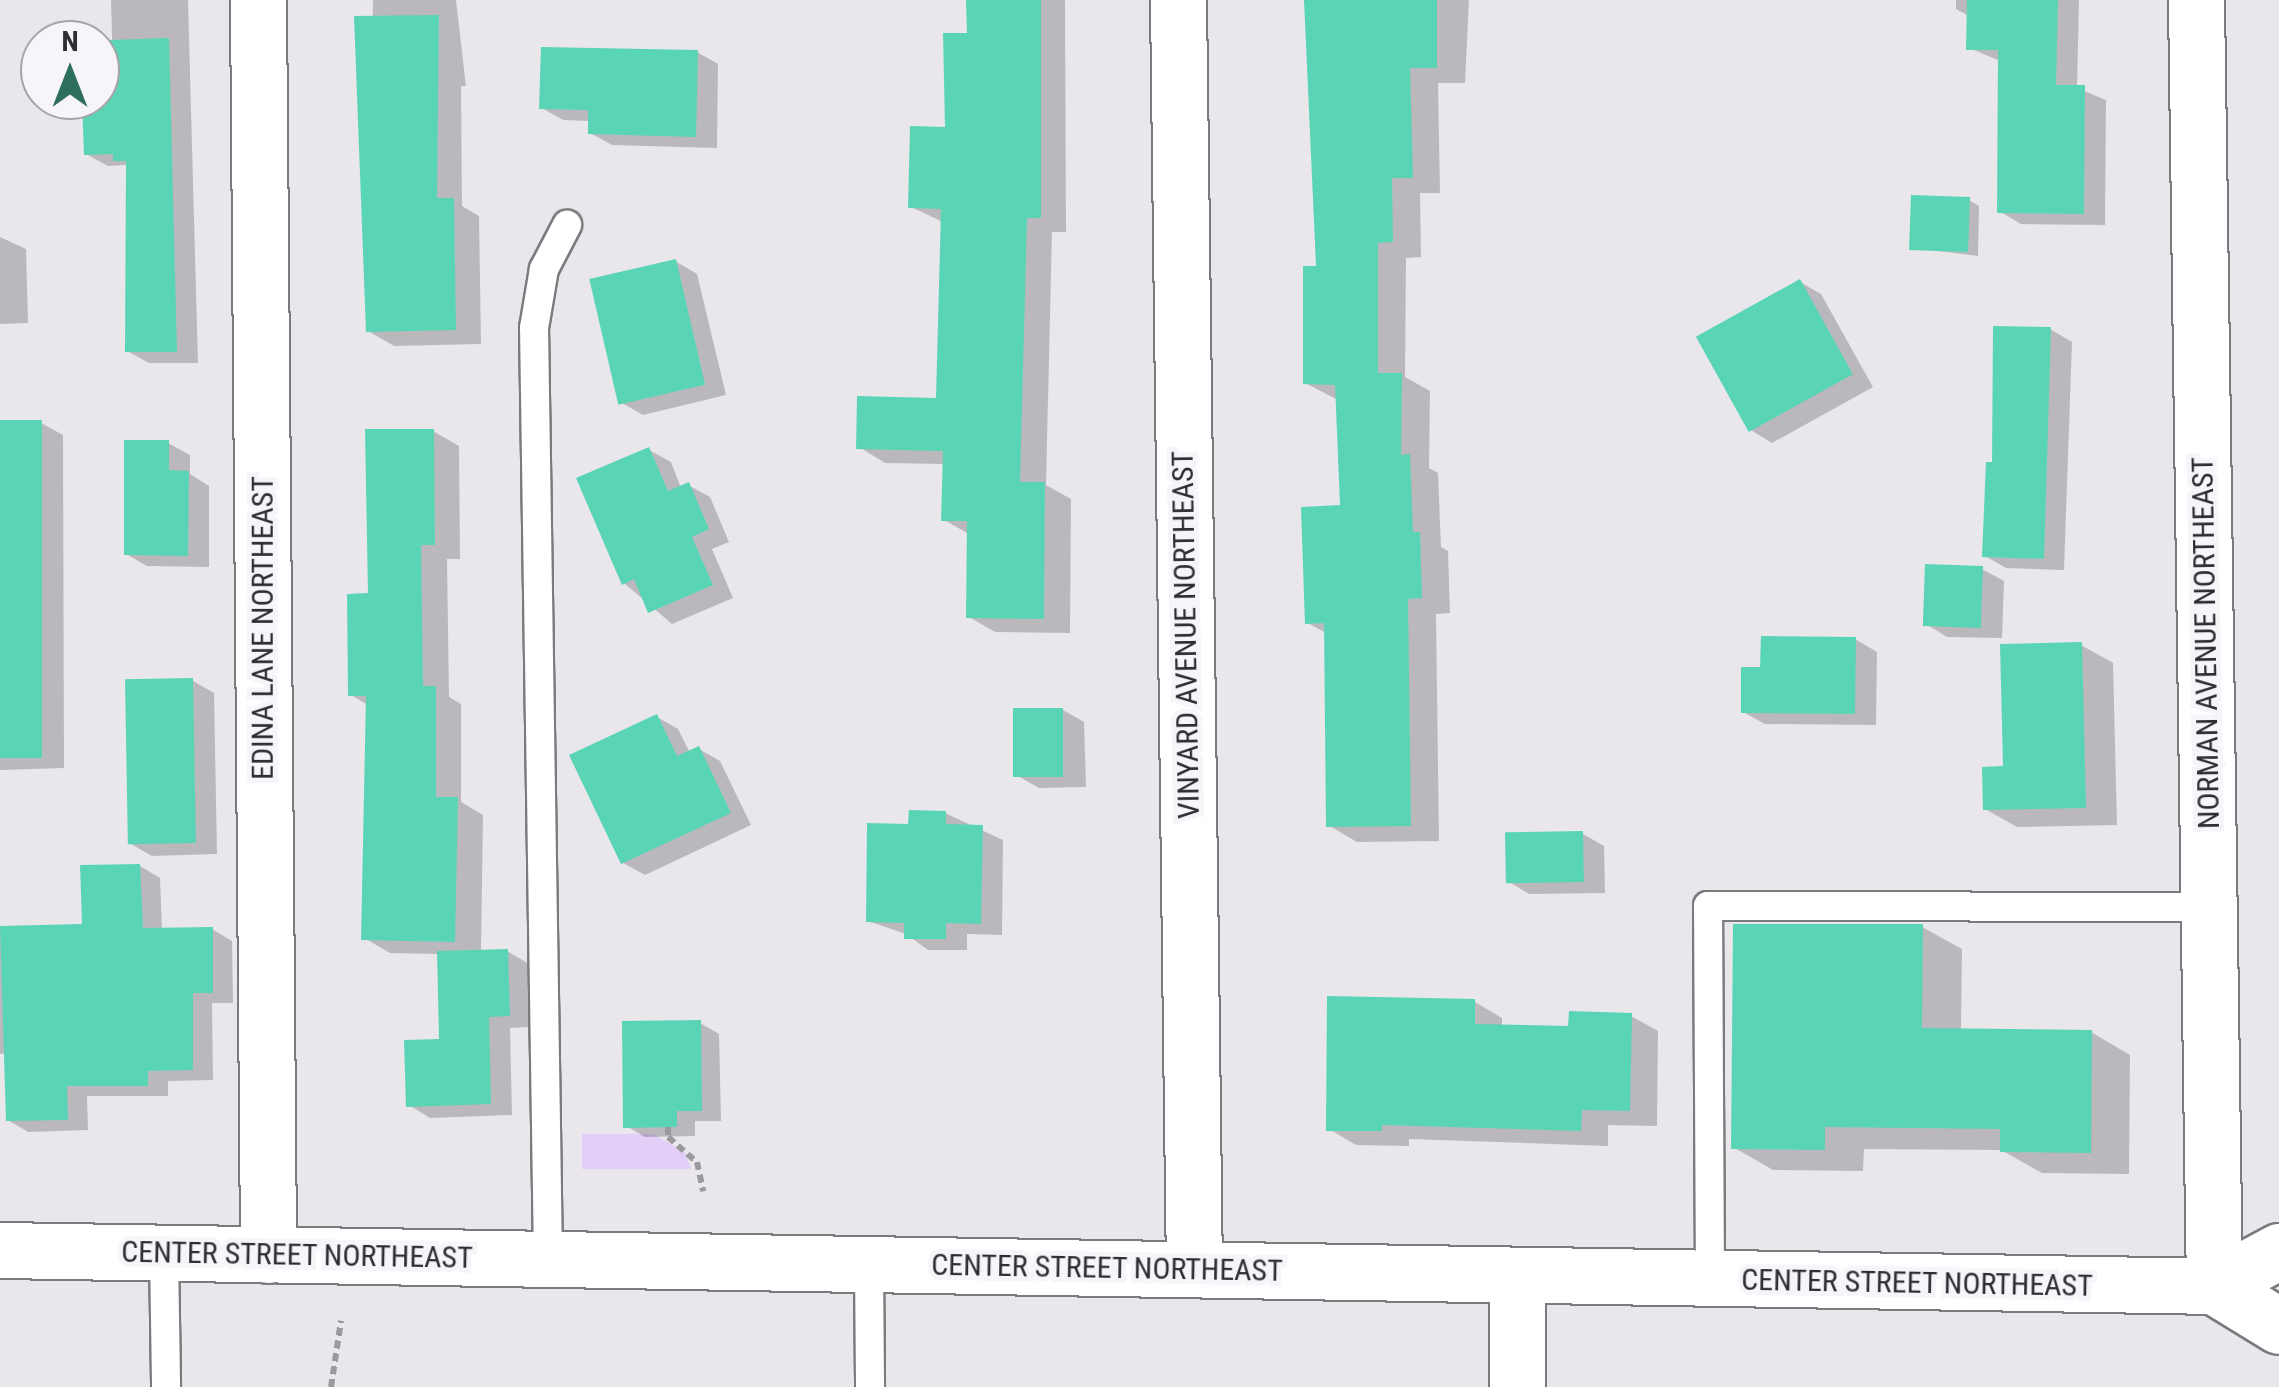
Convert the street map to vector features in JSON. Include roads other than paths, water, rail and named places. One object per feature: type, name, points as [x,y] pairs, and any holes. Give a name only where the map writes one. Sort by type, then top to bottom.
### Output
[{"type":"street","name":"EDINA LANE NORTHEAST","points":[[258,0],[268,1255]]},
{"type":"street","name":"VINYARD AVENUE NORTHEAST","points":[[1178,0],[1194,1269]]},
{"type":"street","name":"NORMAN AVENUE NORTHEAST","points":[[2196,0],[2214,1286]]},
{"type":"street","name":"CENTER STREET NORTHEAST","points":[[0,1250],[1710,1281],[2214,1286],[2279,1251]]},
{"type":"street","points":[[1517,1276],[1517,1387]]},
{"type":"street","points":[[2214,1286],[2279,1326]]},
{"type":"lane","points":[[548,1259],[534,328],[544,269],[567,225]]},
{"type":"lane","points":[[1710,1281],[1708,906],[2210,907]]},
{"type":"lane","points":[[164,1254],[166,1387]]},
{"type":"lane","points":[[869,1264],[870,1387]]}]
